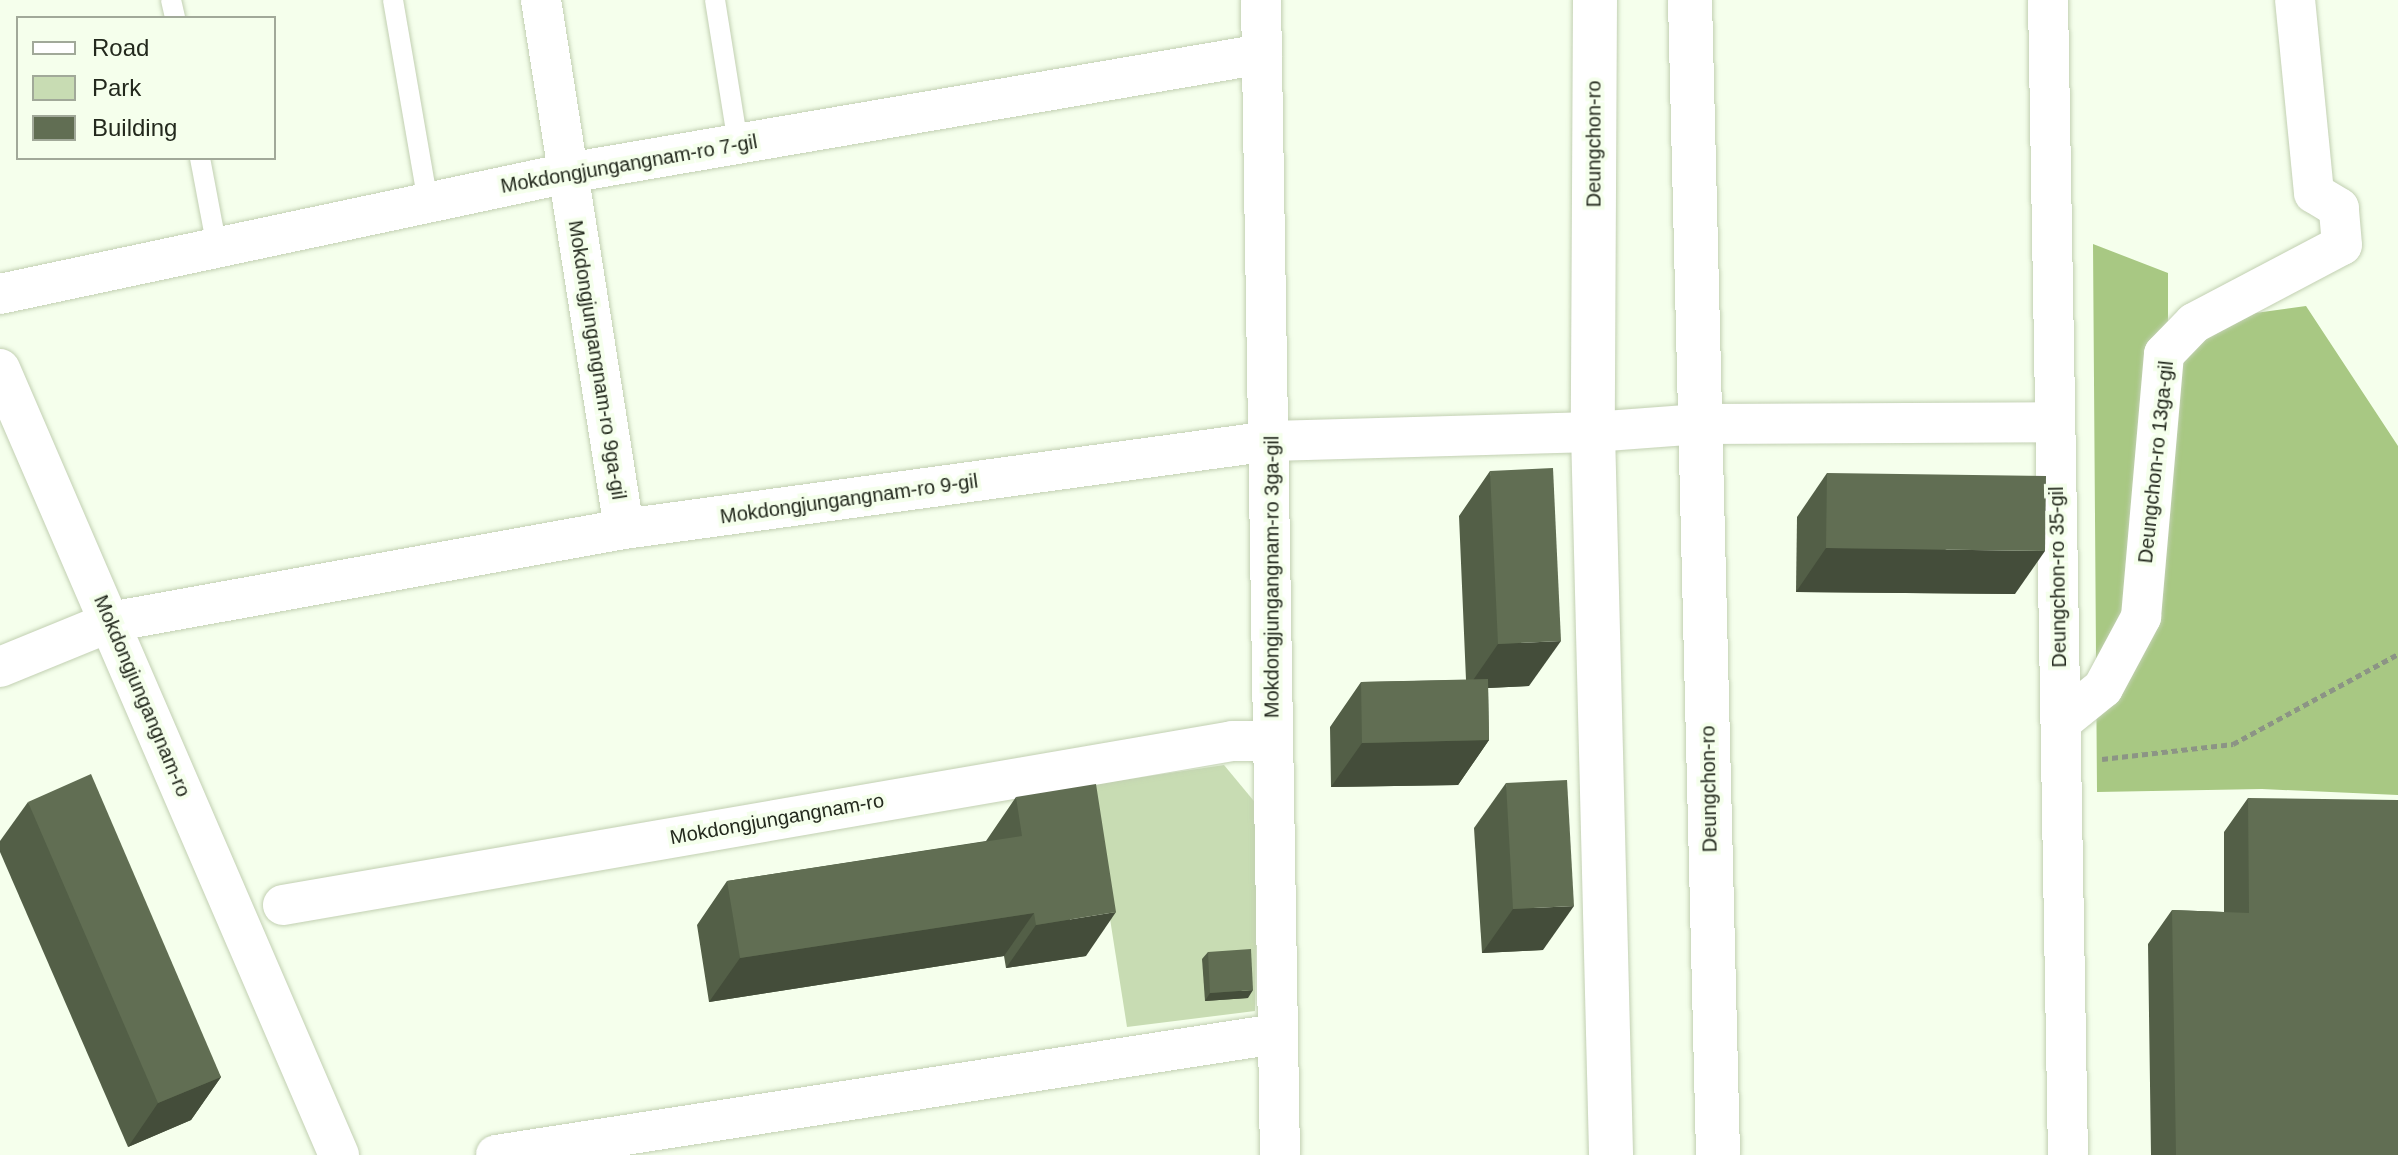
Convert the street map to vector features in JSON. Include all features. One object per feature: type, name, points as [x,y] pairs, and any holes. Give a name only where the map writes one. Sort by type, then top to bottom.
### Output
[{"type":"main road","name":"Deungchon-ro","points":[[1595,0],[1593,432],[1611,1155]]},
{"type":"main road","name":"Deungchon-ro","points":[[1690,0],[1718,1155]]},
{"type":"street","name":"Mokdongjungangnam-ro 9ga-gil","points":[[541,0],[624,529]]},
{"type":"street","name":"Mokdongjungangnam-ro 3ga-gil","points":[[1261,0],[1271,441],[1276,1034],[1280,1155]]},
{"type":"street","name":"Deungchon-ro 35-gil","points":[[2048,0],[2068,1155]]},
{"type":"street","name":"Deungchon-ro 13ga-gil","points":[[2061,722],[2103,688],[2141,617],[2164,354],[2194,323],[2342,245],[2339,208],[2314,193],[2295,0]]},
{"type":"street","name":"Mokdongjungangnam-ro 7-gil","points":[[0,294],[568,173],[1262,54]]},
{"type":"street","name":"Mokdongjungangnam-ro","points":[[0,369],[339,1155]]},
{"type":"street","points":[[1593,432],[1700,424],[2055,422]]},
{"type":"street","name":"Mokdongjungangnam-ro 9-gil","points":[[0,667],[110,622],[624,529],[1271,441],[1593,432]]},
{"type":"street","name":"Mokdongjungangnam-ro","points":[[283,905],[1232,741],[1273,741]]},
{"type":"street","points":[[496,1155],[1276,1034]]},
{"type":"lane","points":[[393,0],[428,203]]},
{"type":"lane","points":[[715,0],[738,143]]},
{"type":"lane","points":[[200,160],[217,248]]},
{"type":"path","points":[[2061,763],[2233,744],[2398,654]]},
{"type":"green space","points":[[2093,244],[2168,273],[2168,325],[2306,306],[2398,446],[2398,795],[2262,789],[2097,792]]},
{"type":"green space","points":[[1224,765],[1258,806],[1255,1011],[1127,1027],[1089,785]]},
{"type":"building","points":[[1553,468],[1561,641],[1498,644],[1490,471]]},
{"type":"building","points":[[1827,473],[2046,476],[2045,551],[1826,548]]},
{"type":"building","points":[[1488,679],[1489,740],[1362,743],[1361,682]]},
{"type":"building","points":[[91,774],[221,1077],[158,1103],[28,802]]},
{"type":"building","points":[[1567,780],[1574,906],[1513,909],[1506,783]]},
{"type":"building","points":[[1096,784],[1116,912],[1036,925],[1034,913],[740,958],[727,881],[1022,836],[1016,797]]},
{"type":"building","points":[[2248,798],[2398,800],[2398,1155],[2176,1155],[2172,910],[2249,913]]},
{"type":"building","points":[[1251,949],[1253,990],[1210,993],[1208,952]]}]
